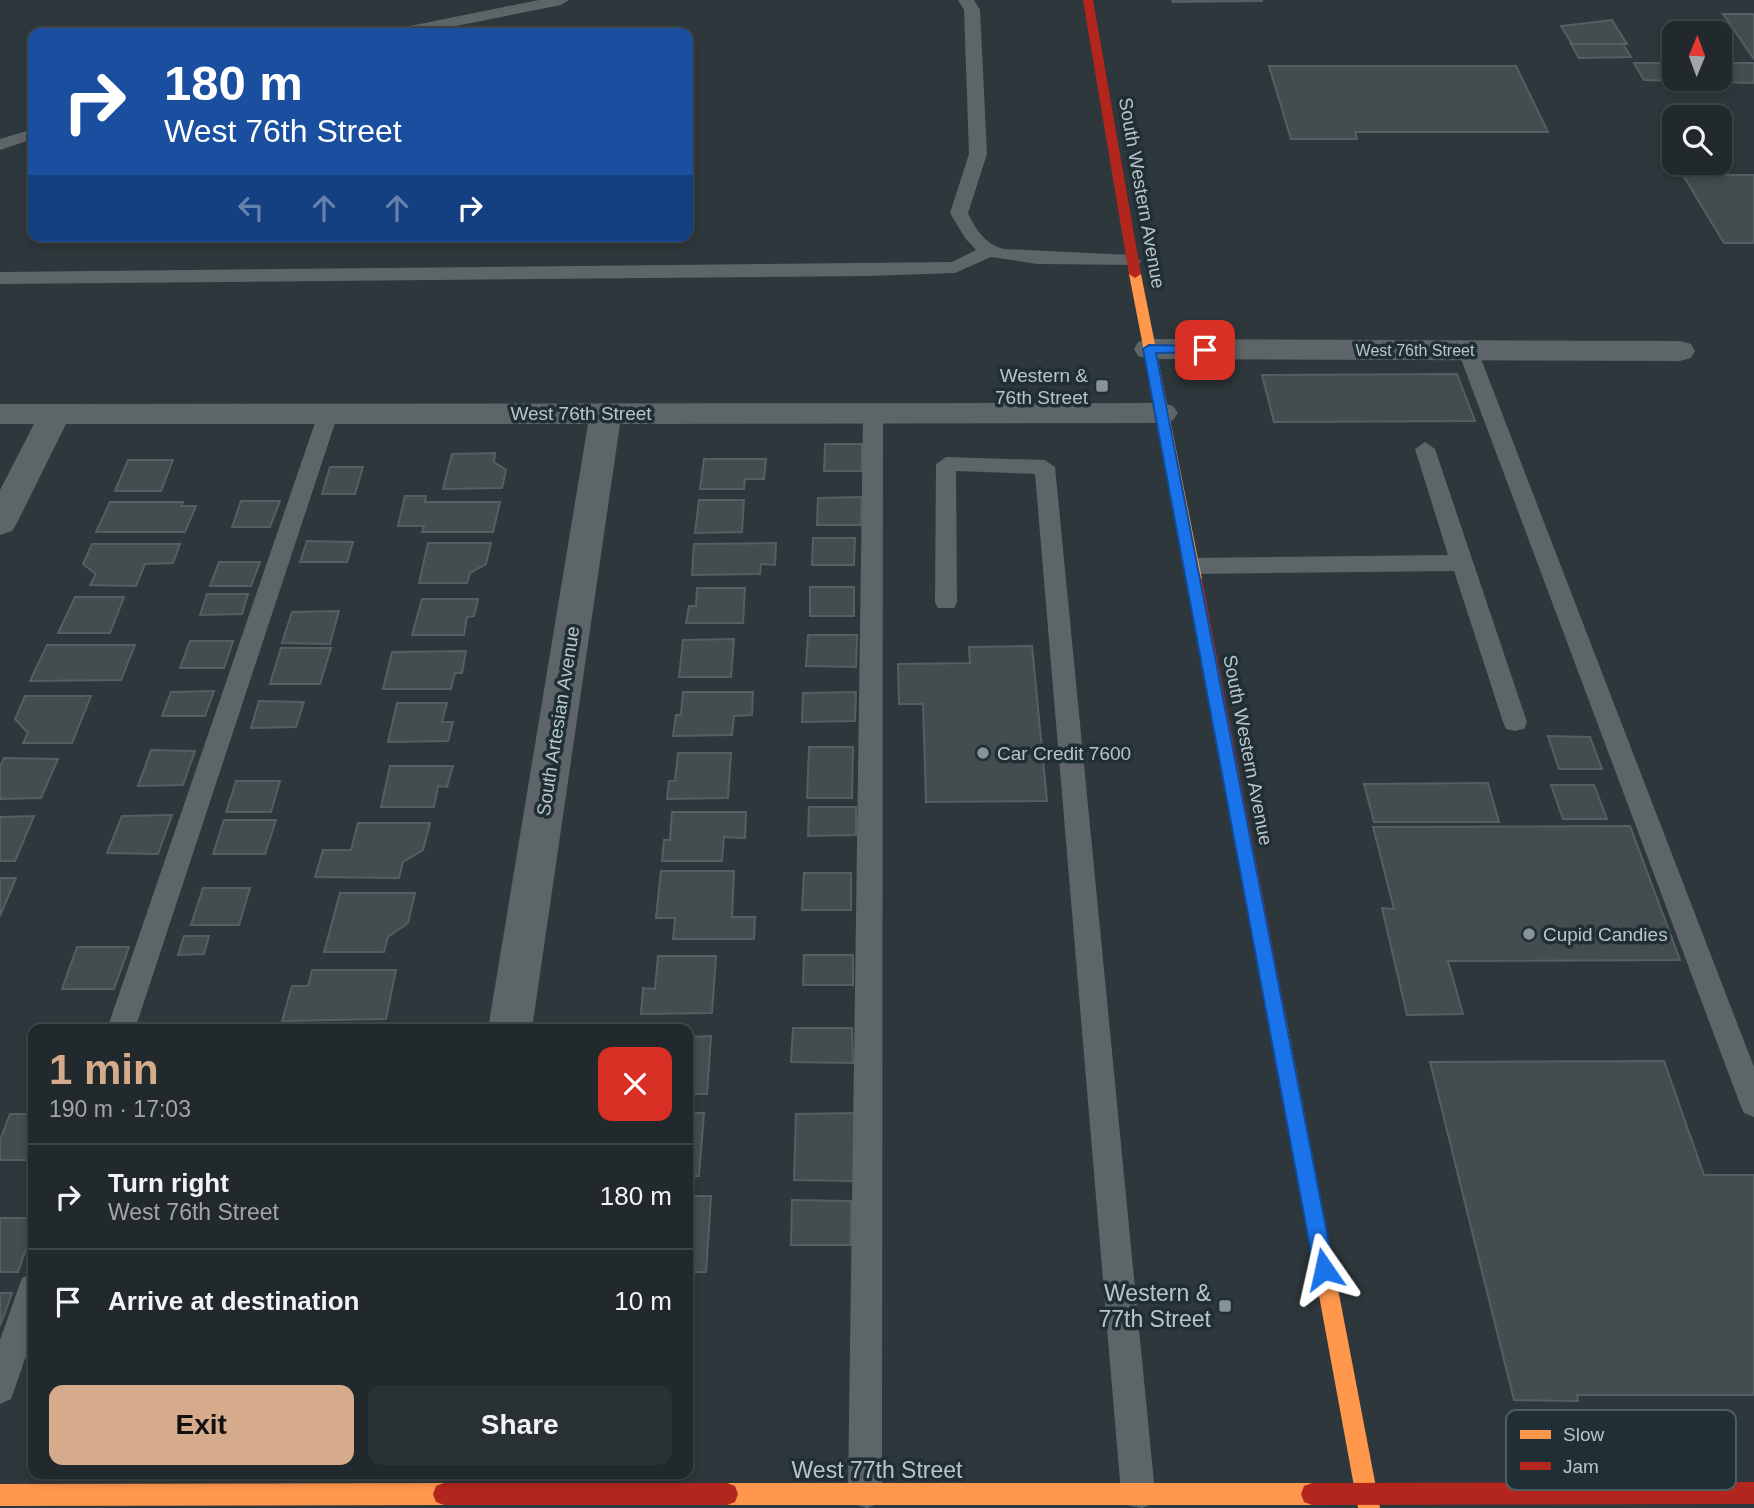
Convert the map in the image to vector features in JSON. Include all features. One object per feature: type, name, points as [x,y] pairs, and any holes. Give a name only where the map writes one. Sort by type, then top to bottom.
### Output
[{"type":"main road","name":"South Western Avenue","points":[[1088,0],[1132,261],[1193,566],[1367,1501]]},
{"type":"main road","name":"West 77th Street","points":[[0,1495],[438,1483],[649,1500],[865,1492],[1138,1493],[1367,1501],[1754,1493]]},
{"type":"street","name":"West 76th Street","points":[[1149,349],[1680,351]]},
{"type":"street","name":"South Artesian Avenue","points":[[511,1024],[606,413]]},
{"type":"street","name":"West 76th Street","points":[[0,414],[1162,413]]},
{"type":"street","points":[[0,523],[55,414]]},
{"type":"lane","points":[[424,28],[561,0]]},
{"type":"lane","points":[[966,0],[972,10],[978,155],[959,213],[970,234],[990,251],[1025,257],[1132,261]]},
{"type":"lane","points":[[0,145],[28,136]]},
{"type":"lane","points":[[0,278],[868,270],[955,267],[990,251]]},
{"type":"lane","points":[[1468,351],[1754,1104]]},
{"type":"lane","points":[[865,1492],[873,413]]},
{"type":"lane","points":[[123,1024],[328,414]]},
{"type":"lane","points":[[1424,449],[1515,722]]},
{"type":"lane","points":[[946,602],[946,464],[1045,467],[1138,1493]]},
{"type":"lane","points":[[1193,566],[1462,563]]},
{"type":"lane","points":[[0,1388],[28,1304]]},
{"type":"building","points":[[1172,0],[1262,0],[1262,1],[1173,2]]},
{"type":"building","points":[[1723,14],[1754,14],[1754,59],[1732,27],[1732,21],[1728,21]]},
{"type":"building","points":[[1612,20],[1627,44],[1572,44],[1561,26]]},
{"type":"building","points":[[1571,44],[1623,44],[1631,57],[1579,58]]},
{"type":"building","points":[[1634,63],[1662,63],[1662,80],[1644,80]]},
{"type":"building","points":[[1732,63],[1754,63],[1754,83],[1732,82]]},
{"type":"building","points":[[1269,66],[1516,66],[1548,132],[1355,132],[1357,139],[1291,139]]},
{"type":"building","points":[[1683,175],[1754,175],[1754,243],[1724,243]]},
{"type":"building","points":[[1457,374],[1475,421],[1274,422],[1262,375]]},
{"type":"building","points":[[825,444],[862,444],[862,471],[824,471]]},
{"type":"building","points":[[495,453],[494,462],[506,470],[502,488],[443,489],[452,454]]},
{"type":"building","points":[[704,459],[766,459],[764,479],[745,479],[744,489],[700,489]]},
{"type":"building","points":[[128,460],[173,460],[161,491],[115,491]]},
{"type":"building","points":[[330,467],[363,467],[355,494],[322,494]]},
{"type":"building","points":[[405,496],[426,496],[425,502],[500,502],[493,532],[422,532],[424,526],[398,526]]},
{"type":"building","points":[[862,497],[861,525],[817,525],[818,498]]},
{"type":"building","points":[[699,500],[744,500],[742,532],[695,533]]},
{"type":"building","points":[[241,501],[280,501],[270,527],[232,527]]},
{"type":"building","points":[[110,502],[183,502],[181,506],[196,506],[185,532],[96,532]]},
{"type":"building","points":[[813,538],[855,538],[854,565],[812,565]]},
{"type":"building","points":[[307,541],[353,542],[347,562],[300,562]]},
{"type":"building","points":[[428,543],[491,543],[486,564],[470,573],[467,583],[419,583]]},
{"type":"building","points":[[776,543],[775,565],[761,564],[760,574],[692,575],[694,544]]},
{"type":"building","points":[[92,544],[180,544],[173,563],[145,564],[136,586],[90,585],[96,574],[83,564]]},
{"type":"building","points":[[219,562],[260,562],[251,586],[210,586]]},
{"type":"building","points":[[810,587],[854,587],[854,616],[810,616]]},
{"type":"building","points":[[697,588],[745,588],[743,623],[686,623],[689,606],[696,606]]},
{"type":"building","points":[[207,594],[248,594],[242,614],[200,615]]},
{"type":"building","points":[[75,597],[124,597],[110,633],[58,633]]},
{"type":"building","points":[[422,599],[478,599],[474,616],[467,617],[464,635],[412,635]]},
{"type":"building","points":[[339,611],[330,644],[282,643],[292,612]]},
{"type":"building","points":[[808,635],[857,635],[856,667],[806,666]]},
{"type":"building","points":[[734,639],[731,677],[679,677],[683,640]]},
{"type":"building","points":[[190,641],[233,641],[224,668],[180,668]]},
{"type":"building","points":[[47,645],[135,645],[121,680],[30,681]]},
{"type":"building","name":"Car Credit 7600","points":[[1032,646],[1047,801],[926,802],[923,704],[899,704],[898,664],[970,663],[969,647]]},
{"type":"building","points":[[281,648],[331,648],[320,684],[270,684]]},
{"type":"building","points":[[466,651],[462,673],[455,673],[451,689],[383,689],[392,652]]},
{"type":"building","points":[[214,691],[205,716],[162,716],[171,692]]},
{"type":"building","points":[[683,692],[753,692],[752,715],[734,716],[732,735],[673,736],[676,715],[681,715]]},
{"type":"building","points":[[856,692],[855,721],[802,722],[803,693]]},
{"type":"building","points":[[25,696],[91,696],[72,743],[23,743],[28,733],[15,719]]},
{"type":"building","points":[[259,701],[304,702],[296,727],[251,728]]},
{"type":"building","points":[[397,703],[447,703],[442,722],[453,722],[448,741],[388,742]]},
{"type":"building","points":[[1548,736],[1590,737],[1602,769],[1559,769]]},
{"type":"building","points":[[809,747],[853,747],[852,798],[807,798]]},
{"type":"building","points":[[151,750],[195,751],[183,785],[138,786]]},
{"type":"building","points":[[678,753],[731,753],[728,798],[667,799],[669,781],[675,781]]},
{"type":"building","points":[[4,758],[58,759],[41,798],[0,799],[0,767]]},
{"type":"building","points":[[390,766],[453,766],[447,787],[438,786],[434,807],[381,807]]},
{"type":"building","points":[[236,781],[280,781],[271,812],[226,812]]},
{"type":"building","points":[[1488,783],[1499,822],[1374,822],[1364,784]]},
{"type":"building","points":[[1551,785],[1594,785],[1607,819],[1563,819]]},
{"type":"building","points":[[809,807],[856,807],[856,835],[808,836]]},
{"type":"building","points":[[672,812],[746,812],[745,838],[724,837],[722,861],[662,861],[664,840],[670,840]]},
{"type":"building","points":[[172,815],[158,854],[107,853],[122,816]]},
{"type":"building","points":[[34,816],[15,861],[0,861],[0,817]]},
{"type":"building","points":[[224,820],[276,820],[265,854],[213,854]]},
{"type":"building","points":[[358,823],[430,823],[423,850],[403,862],[399,878],[315,877],[323,850],[351,850]]},
{"type":"building","name":"Cupid Candies","points":[[1630,826],[1680,960],[1448,961],[1463,1014],[1407,1015],[1382,908],[1394,909],[1373,827]]},
{"type":"building","points":[[661,871],[734,871],[732,917],[755,917],[754,939],[673,939],[675,918],[656,918]]},
{"type":"building","points":[[804,873],[851,873],[851,910],[802,910]]},
{"type":"building","points":[[0,878],[16,878],[0,916]]},
{"type":"building","points":[[203,888],[250,888],[239,925],[191,925]]},
{"type":"building","points":[[340,893],[415,893],[408,923],[388,937],[384,952],[324,952]]},
{"type":"building","points":[[184,936],[209,936],[204,954],[178,955]]},
{"type":"building","points":[[77,947],[129,947],[114,989],[62,989]]},
{"type":"building","points":[[804,955],[853,955],[853,985],[803,985]]},
{"type":"building","points":[[658,956],[716,956],[712,1013],[641,1014],[643,988],[655,989]]},
{"type":"building","points":[[312,970],[396,970],[386,1019],[282,1021],[292,986],[308,986]]},
{"type":"building","points":[[793,1028],[852,1028],[853,1063],[791,1062]]},
{"type":"building","points":[[711,1036],[707,1094],[693,1094],[693,1037]]},
{"type":"building","points":[[1664,1061],[1704,1175],[1754,1175],[1754,1395],[1577,1395],[1578,1401],[1514,1400],[1430,1062]]},
{"type":"building","points":[[693,1113],[704,1113],[699,1176],[693,1176]]},
{"type":"building","points":[[854,1113],[854,1181],[794,1180],[796,1114]]},
{"type":"building","points":[[10,1114],[28,1114],[28,1160],[0,1160],[0,1140]]},
{"type":"building","points":[[693,1196],[711,1196],[706,1272],[693,1272]]},
{"type":"building","points":[[792,1200],[851,1201],[851,1245],[791,1245]]},
{"type":"building","points":[[0,1218],[28,1218],[28,1243],[18,1272],[0,1272]]},
{"type":"building","points":[[0,1293],[12,1293],[0,1326]]},
{"type":"traffic: slow","points":[[1135,274],[1195,579]]},
{"type":"traffic: slow","points":[[1276,1012],[1369,1508]]},
{"type":"traffic: slow","points":[[0,1495],[444,1494]]},
{"type":"traffic: slow","points":[[727,1494],[1312,1494]]},
{"type":"traffic: jam","points":[[1088,0],[1135,274]]},
{"type":"traffic: jam","points":[[1195,579],[1276,1012]]},
{"type":"traffic: jam","points":[[1312,1494],[1754,1493]]},
{"type":"traffic: jam","points":[[444,1494],[727,1494]]},
{"type":"place","name":"Western & 76th Street","points":[[1102,386]]},
{"type":"place","name":"Car Credit 7600","points":[[983,753]]},
{"type":"place","name":"Cupid Candies","points":[[1529,934]]},
{"type":"place","name":"Western & 77th Street","points":[[1225,1306]]},
{"type":"route","points":[[1205,350],[1149,349],[1189,545],[1324,1269]]}]
